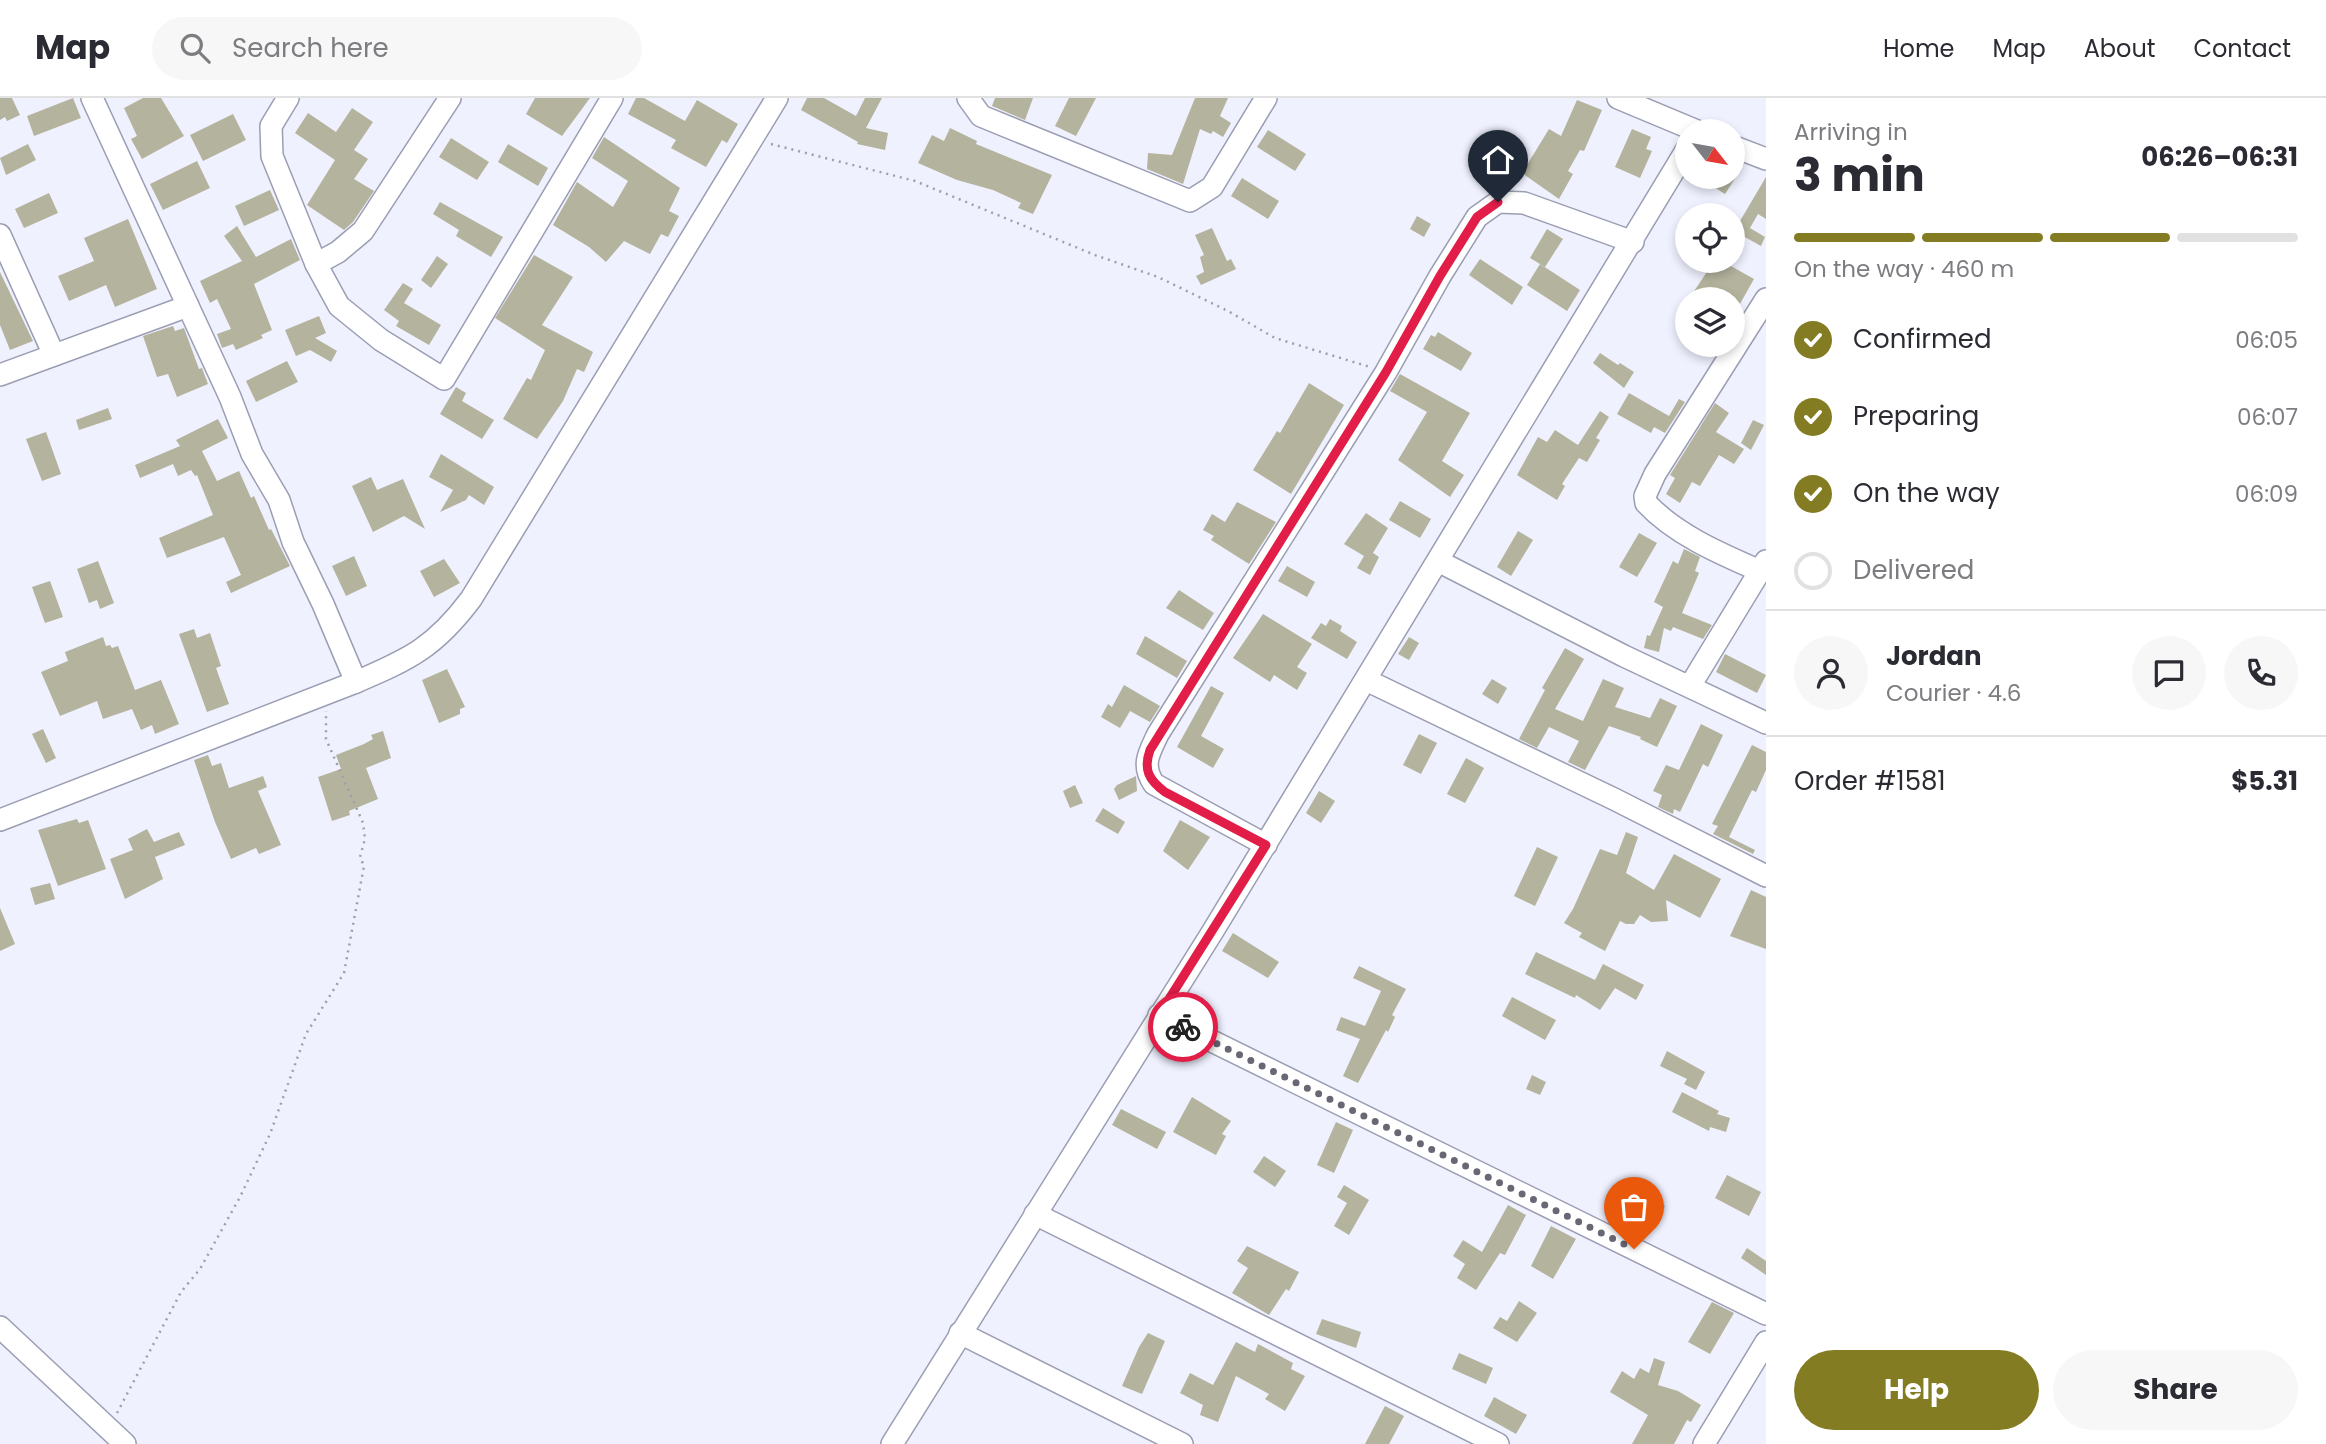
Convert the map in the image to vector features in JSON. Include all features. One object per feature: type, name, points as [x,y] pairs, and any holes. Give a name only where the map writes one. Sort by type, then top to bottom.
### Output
[{"type":"street","points":[[288,98],[271,126],[272,156],[316,264],[339,306],[355,321],[444,379],[612,98]]},
{"type":"street","points":[[316,264],[338,252],[363,231],[450,98]]},
{"type":"street","points":[[0,820],[356,682],[423,649],[443,635],[471,599],[777,98]]},
{"type":"street","points":[[968,98],[981,116],[1190,201],[1212,187],[1266,98]]},
{"type":"street","points":[[1618,98],[1675,122]]},
{"type":"street","points":[[97,100],[230,397],[252,454],[279,500],[293,542],[356,682]]},
{"type":"street","points":[[1745,151],[1766,159]]},
{"type":"street","points":[[892,1444],[1266,845],[1675,170]]},
{"type":"street","points":[[1266,845],[1165,792],[1147,774],[1146,763],[1158,734],[1386,372],[1477,217],[1498,202],[1524,203],[1633,242]]},
{"type":"street","points":[[0,235],[54,355]]},
{"type":"street","points":[[1690,686],[1763,566],[1721,554],[1669,522],[1646,503],[1645,496],[1655,474],[1766,300]]},
{"type":"street","points":[[0,375],[188,306]]},
{"type":"street","points":[[1438,561],[1624,656],[1766,723]]},
{"type":"street","points":[[1366,680],[1614,799],[1766,876]]},
{"type":"street","points":[[1159,1015],[1766,1314]]},
{"type":"street","points":[[1035,1214],[1498,1444]]},
{"type":"street","points":[[0,1328],[125,1444]]},
{"type":"street","points":[[960,1333],[1182,1444]]},
{"type":"street","points":[[1704,1444],[1766,1342]]},
{"type":"path","points":[[751,139],[915,181],[1095,256],[1158,277],[1275,338],[1386,372]]},
{"type":"path","points":[[108,1430],[181,1292],[200,1269],[240,1197],[270,1134],[306,1034],[347,963],[364,866],[360,857],[365,838],[363,822],[326,739],[326,694]]},
{"type":"building","points":[[0,98],[12,98],[20,115],[7,121],[5,117],[0,120]]},
{"type":"building","points":[[73,98],[81,118],[34,136],[27,116]]},
{"type":"building","points":[[143,98],[161,98],[184,136],[142,159],[131,139],[137,136],[124,108]]},
{"type":"building","points":[[535,98],[590,98],[562,136],[526,114]]},
{"type":"building","points":[[636,98],[644,98],[685,121],[697,100],[738,124],[727,143],[722,140],[706,167],[671,148],[676,140],[628,114]]},
{"type":"building","points":[[807,98],[824,98],[856,116],[865,98],[882,98],[866,128],[888,133],[885,150],[857,144],[858,142],[801,110]]},
{"type":"building","points":[[995,98],[1033,98],[1025,120],[992,106]]},
{"type":"building","points":[[1069,98],[1096,98],[1076,136],[1055,126]]},
{"type":"building","points":[[1195,98],[1228,98],[1220,116],[1231,123],[1223,137],[1213,131],[1211,134],[1200,129],[1183,184],[1147,169],[1148,153],[1172,155]]},
{"type":"building","points":[[1577,100],[1602,110],[1584,151],[1580,150],[1568,171],[1573,174],[1559,199],[1522,173],[1549,129],[1561,136]]},
{"type":"building","points":[[352,108],[373,122],[354,150],[368,159],[354,179],[374,191],[353,222],[344,230],[307,205],[335,160],[295,133],[308,113],[336,132]]},
{"type":"building","points":[[233,114],[246,140],[203,161],[190,135]]},
{"type":"building","points":[[950,128],[977,141],[976,144],[1052,175],[1033,214],[1018,208],[1021,203],[993,190],[957,180],[918,163],[932,135],[944,141]]},
{"type":"building","points":[[1632,129],[1651,137],[1646,149],[1652,151],[1640,178],[1615,167]]},
{"type":"building","points":[[1268,130],[1306,154],[1295,171],[1257,147]]},
{"type":"building","points":[[604,137],[680,188],[669,211],[679,216],[668,237],[661,234],[650,254],[624,241],[606,262],[589,247],[553,225],[577,182],[613,207],[628,181],[592,158]]},
{"type":"building","points":[[451,138],[489,162],[477,180],[439,157]]},
{"type":"building","points":[[28,144],[36,160],[6,175],[0,158]]},
{"type":"building","points":[[508,144],[548,168],[538,186],[498,162]]},
{"type":"building","points":[[197,161],[210,188],[163,210],[150,184]]},
{"type":"building","points":[[1766,177],[1766,219],[1758,214],[1750,228],[1765,237],[1761,246],[1745,237],[1745,213]]},
{"type":"building","points":[[1242,178],[1279,201],[1268,219],[1231,196]]},
{"type":"building","points":[[270,190],[279,210],[244,226],[235,206]]},
{"type":"building","points":[[49,193],[58,213],[24,228],[15,209]]},
{"type":"building","points":[[440,202],[503,237],[491,257],[456,236],[459,230],[433,214]]},
{"type":"building","points":[[1417,216],[1431,224],[1424,237],[1410,229]]},
{"type":"building","points":[[128,219],[157,289],[115,307],[106,285],[69,301],[58,276],[94,261],[84,238]]},
{"type":"building","points":[[237,226],[256,257],[291,239],[300,260],[254,284],[272,330],[261,335],[263,338],[236,350],[233,344],[222,348],[217,334],[231,329],[217,299],[210,303],[200,281],[242,261],[224,236]]},
{"type":"building","points":[[1212,228],[1227,261],[1231,259],[1236,269],[1201,285],[1196,276],[1204,272],[1200,257],[1204,255],[1195,235]]},
{"type":"building","points":[[1547,229],[1563,239],[1545,267],[1530,258]]},
{"type":"building","points":[[534,255],[573,277],[542,325],[593,352],[584,372],[577,369],[563,401],[537,439],[503,419],[527,378],[531,380],[545,350],[495,318]]},
{"type":"building","points":[[437,256],[448,264],[431,288],[421,280]]},
{"type":"building","points":[[1480,259],[1523,287],[1512,305],[1469,275]]},
{"type":"building","points":[[1540,264],[1580,290],[1567,311],[1527,285]]},
{"type":"building","points":[[0,272],[33,341],[10,350],[0,325]]},
{"type":"building","points":[[1706,273],[1743,273],[1754,279],[1745,295],[1745,287],[1697,287]]},
{"type":"building","points":[[403,283],[413,289],[404,303],[441,325],[429,345],[396,326],[399,321],[384,310]]},
{"type":"building","points":[[319,316],[326,333],[315,338],[337,351],[331,362],[310,350],[296,356],[285,330]]},
{"type":"building","points":[[173,326],[175,331],[184,328],[199,369],[202,368],[208,384],[177,397],[168,374],[157,377],[143,336]]},
{"type":"building","points":[[1438,332],[1472,353],[1461,371],[1423,349],[1431,335],[1435,337]]},
{"type":"building","points":[[1600,353],[1634,372],[1624,388],[1593,363]]},
{"type":"building","points":[[287,361],[298,382],[256,402],[246,381]]},
{"type":"building","points":[[1400,374],[1470,413],[1442,461],[1464,475],[1450,497],[1398,460],[1427,412],[1390,391]]},
{"type":"building","points":[[1309,383],[1344,405],[1291,494],[1253,470],[1277,431],[1280,433]]},
{"type":"building","points":[[456,387],[466,393],[462,401],[494,420],[482,439],[440,414]]},
{"type":"building","points":[[1629,393],[1669,416],[1679,399],[1685,402],[1665,433],[1654,427],[1651,433],[1617,414]]},
{"type":"building","points":[[1715,403],[1729,413],[1716,432],[1744,449],[1734,464],[1719,455],[1700,486],[1692,482],[1680,503],[1666,494],[1675,478],[1670,475]]},
{"type":"building","points":[[108,408],[112,419],[79,430],[76,420]]},
{"type":"building","points":[[1600,411],[1609,417],[1596,438],[1600,440],[1587,462],[1579,458],[1562,484],[1565,486],[1557,500],[1517,475],[1538,437],[1547,442],[1555,430],[1578,445]]},
{"type":"building","points":[[218,419],[228,438],[202,451],[217,481],[239,471],[251,498],[254,496],[269,530],[271,529],[290,566],[231,593],[226,582],[241,575],[224,537],[167,558],[159,538],[213,515],[197,475],[191,470],[178,476],[173,464],[140,478],[135,465],[180,446],[176,440]]},
{"type":"building","points":[[1753,420],[1764,425],[1751,450],[1741,443]]},
{"type":"building","points":[[46,432],[61,474],[42,481],[26,439]]},
{"type":"building","points":[[441,454],[494,487],[484,505],[469,495],[466,500],[440,512],[453,490],[429,477]]},
{"type":"building","points":[[371,477],[377,490],[403,479],[425,529],[404,516],[373,532],[352,486]]},
{"type":"building","points":[[1400,501],[1431,519],[1420,538],[1389,520]]},
{"type":"building","points":[[1237,502],[1276,522],[1249,564],[1211,540],[1214,536],[1203,530],[1212,514],[1225,522]]},
{"type":"building","points":[[1366,513],[1388,528],[1373,553],[1379,557],[1370,575],[1357,568],[1364,556],[1344,544]]},
{"type":"building","points":[[1518,531],[1533,540],[1511,576],[1497,567]]},
{"type":"building","points":[[1639,533],[1657,543],[1637,577],[1619,567]]},
{"type":"building","points":[[1684,549],[1700,557],[1695,571],[1699,573],[1682,613],[1712,625],[1703,639],[1673,627],[1671,631],[1664,628],[1659,652],[1644,648],[1647,635],[1650,636],[1663,607],[1654,602],[1673,561],[1678,564]]},
{"type":"building","points":[[354,556],[367,586],[346,596],[332,566]]},
{"type":"building","points":[[444,559],[460,583],[434,597],[420,571]]},
{"type":"building","points":[[98,561],[114,603],[100,609],[97,600],[89,603],[77,569]]},
{"type":"building","points":[[1287,566],[1315,582],[1307,597],[1278,581]]},
{"type":"building","points":[[50,581],[63,617],[45,623],[32,587]]},
{"type":"building","points":[[1179,590],[1214,613],[1203,630],[1166,608]]},
{"type":"building","points":[[1263,614],[1312,644],[1297,667],[1307,673],[1297,690],[1274,675],[1270,682],[1233,658]]},
{"type":"building","points":[[1330,619],[1342,626],[1340,631],[1357,642],[1347,659],[1311,638],[1321,623],[1326,626]]},
{"type":"building","points":[[194,629],[197,638],[210,633],[221,666],[216,668],[229,704],[207,712],[179,634]]},
{"type":"building","points":[[1145,636],[1187,661],[1177,678],[1136,654]]},
{"type":"building","points":[[103,637],[106,646],[118,646],[135,690],[161,680],[179,724],[155,734],[152,725],[141,730],[132,709],[103,719],[97,701],[60,716],[41,672],[68,661],[65,652]]},
{"type":"building","points":[[1409,637],[1419,643],[1409,660],[1398,654]]},
{"type":"building","points":[[1565,648],[1584,659],[1555,709],[1583,721],[1603,679],[1624,688],[1615,707],[1650,718],[1660,698],[1677,706],[1657,747],[1640,739],[1641,737],[1609,726],[1585,770],[1568,762],[1579,741],[1549,727],[1537,748],[1519,739],[1545,690],[1542,688]]},
{"type":"building","points":[[1725,654],[1766,675],[1757,693],[1716,672]]},
{"type":"building","points":[[447,669],[465,707],[460,709],[460,714],[439,723],[422,680]]},
{"type":"building","points":[[1492,679],[1507,688],[1498,704],[1482,694]]},
{"type":"building","points":[[1124,685],[1160,706],[1150,722],[1130,711],[1120,728],[1101,717],[1108,704],[1112,707]]},
{"type":"building","points":[[1211,686],[1224,693],[1201,736],[1224,749],[1213,768],[1177,747]]},
{"type":"building","points":[[1701,724],[1723,735],[1708,767],[1703,764],[1680,812],[1674,809],[1673,814],[1658,807],[1662,795],[1653,791],[1666,765],[1679,770]]},
{"type":"building","points":[[43,729],[56,758],[46,763],[32,734]]},
{"type":"building","points":[[383,731],[391,758],[366,768],[378,799],[349,811],[350,815],[332,821],[318,777],[341,769],[336,755],[364,744],[373,739],[371,735]]},
{"type":"building","points":[[1419,734],[1437,743],[1421,774],[1403,765]]},
{"type":"building","points":[[1752,745],[1766,752],[1766,770],[1756,792],[1752,790],[1729,837],[1755,850],[1753,854],[1713,834],[1718,826],[1712,824]]},
{"type":"building","points":[[208,755],[212,766],[221,763],[229,788],[263,776],[267,787],[258,791],[281,845],[259,854],[256,848],[231,859],[194,760]]},
{"type":"building","points":[[1466,758],[1484,768],[1465,803],[1447,794]]},
{"type":"building","points":[[1136,776],[1137,791],[1119,800],[1114,789]]},
{"type":"building","points":[[1075,785],[1083,803],[1070,808],[1063,791]]},
{"type":"building","points":[[1319,791],[1335,801],[1321,823],[1306,813]]},
{"type":"building","points":[[1103,808],[1125,822],[1118,834],[1095,821]]},
{"type":"building","points":[[77,819],[79,823],[88,820],[106,869],[58,886],[38,830]]},
{"type":"building","points":[[1180,820],[1210,837],[1188,870],[1163,851]]},
{"type":"building","points":[[147,829],[154,842],[179,832],[185,845],[155,857],[163,879],[125,899],[110,859],[133,850],[128,839]]},
{"type":"building","points":[[1626,832],[1638,837],[1626,873],[1654,890],[1674,854],[1721,879],[1700,918],[1666,900],[1668,921],[1651,922],[1640,915],[1634,924],[1620,921],[1605,951],[1579,937],[1582,933],[1564,923],[1600,849],[1617,855]]},
{"type":"building","points":[[1537,847],[1558,857],[1535,906],[1514,896]]},
{"type":"building","points":[[50,883],[55,899],[35,905],[30,888]]},
{"type":"building","points":[[1751,890],[1766,897],[1766,949],[1730,936]]},
{"type":"building","points":[[0,908],[15,944],[0,951]]},
{"type":"building","points":[[1233,933],[1279,962],[1268,978],[1222,951]]},
{"type":"building","points":[[1536,952],[1595,980],[1603,964],[1644,985],[1636,1000],[1615,988],[1600,1010],[1576,995],[1575,998],[1525,974]]},
{"type":"building","points":[[1359,966],[1406,989],[1392,1015],[1395,1017],[1388,1032],[1386,1030],[1358,1083],[1343,1076],[1360,1039],[1336,1030],[1341,1017],[1365,1026],[1381,991],[1353,978]]},
{"type":"building","points":[[1512,997],[1556,1020],[1545,1040],[1502,1016]]},
{"type":"building","points":[[1667,1051],[1705,1072],[1696,1090],[1684,1084],[1687,1079],[1660,1066]]},
{"type":"building","points":[[1532,1075],[1546,1082],[1540,1095],[1526,1089]]},
{"type":"building","points":[[1682,1092],[1719,1111],[1717,1114],[1730,1118],[1726,1132],[1710,1127],[1709,1131],[1672,1112]]},
{"type":"building","points":[[1192,1097],[1231,1121],[1222,1134],[1226,1136],[1216,1155],[1173,1132]]},
{"type":"building","points":[[1121,1109],[1166,1132],[1157,1149],[1112,1125]]},
{"type":"building","points":[[1336,1122],[1353,1130],[1334,1173],[1317,1165]]},
{"type":"building","points":[[1264,1156],[1286,1171],[1275,1187],[1253,1172]]},
{"type":"building","points":[[1727,1175],[1761,1192],[1749,1216],[1715,1198]]},
{"type":"building","points":[[1626,1181],[1665,1206],[1653,1226],[1635,1215],[1628,1226],[1608,1213]]},
{"type":"building","points":[[1344,1185],[1369,1200],[1349,1235],[1334,1226],[1347,1203],[1337,1197]]},
{"type":"building","points":[[1508,1205],[1526,1215],[1505,1255],[1500,1253],[1476,1290],[1457,1278],[1465,1264],[1453,1256],[1463,1240],[1482,1252]]},
{"type":"building","points":[[1551,1226],[1576,1239],[1553,1279],[1531,1266]]},
{"type":"building","points":[[1247,1246],[1299,1272],[1289,1291],[1286,1289],[1269,1315],[1232,1293],[1248,1268],[1237,1261]]},
{"type":"building","points":[[1747,1248],[1766,1261],[1766,1275],[1741,1258]]},
{"type":"building","points":[[1519,1301],[1537,1313],[1517,1342],[1493,1328],[1500,1317],[1507,1321]]},
{"type":"building","points":[[1712,1302],[1734,1313],[1710,1354],[1688,1342]]},
{"type":"building","points":[[1322,1319],[1361,1332],[1356,1348],[1316,1334]]},
{"type":"building","points":[[1148,1333],[1165,1341],[1142,1394],[1122,1386]]},
{"type":"building","points":[[1236,1342],[1255,1352],[1258,1344],[1293,1363],[1291,1369],[1305,1376],[1285,1411],[1265,1399],[1269,1394],[1236,1376],[1218,1422],[1200,1415],[1203,1405],[1180,1393],[1190,1373],[1213,1385]]},
{"type":"building","points":[[1459,1353],[1493,1368],[1486,1384],[1452,1369]]},
{"type":"building","points":[[1654,1358],[1665,1362],[1658,1385],[1678,1391],[1701,1405],[1691,1422],[1687,1420],[1674,1444],[1632,1444],[1648,1415],[1610,1392],[1622,1371],[1634,1379],[1640,1368],[1649,1373]]},
{"type":"building","points":[[1494,1397],[1527,1415],[1516,1434],[1484,1416]]},
{"type":"building","points":[[1385,1406],[1404,1416],[1389,1444],[1365,1444]]},
{"type":"way so far","points":[[1183,1027],[1634,1249]]},
{"type":"route","points":[[1183,1027],[1159,1015],[1266,845],[1154,784],[1147,774],[1146,763],[1150,750],[1386,372],[1477,217],[1498,202]]}]
